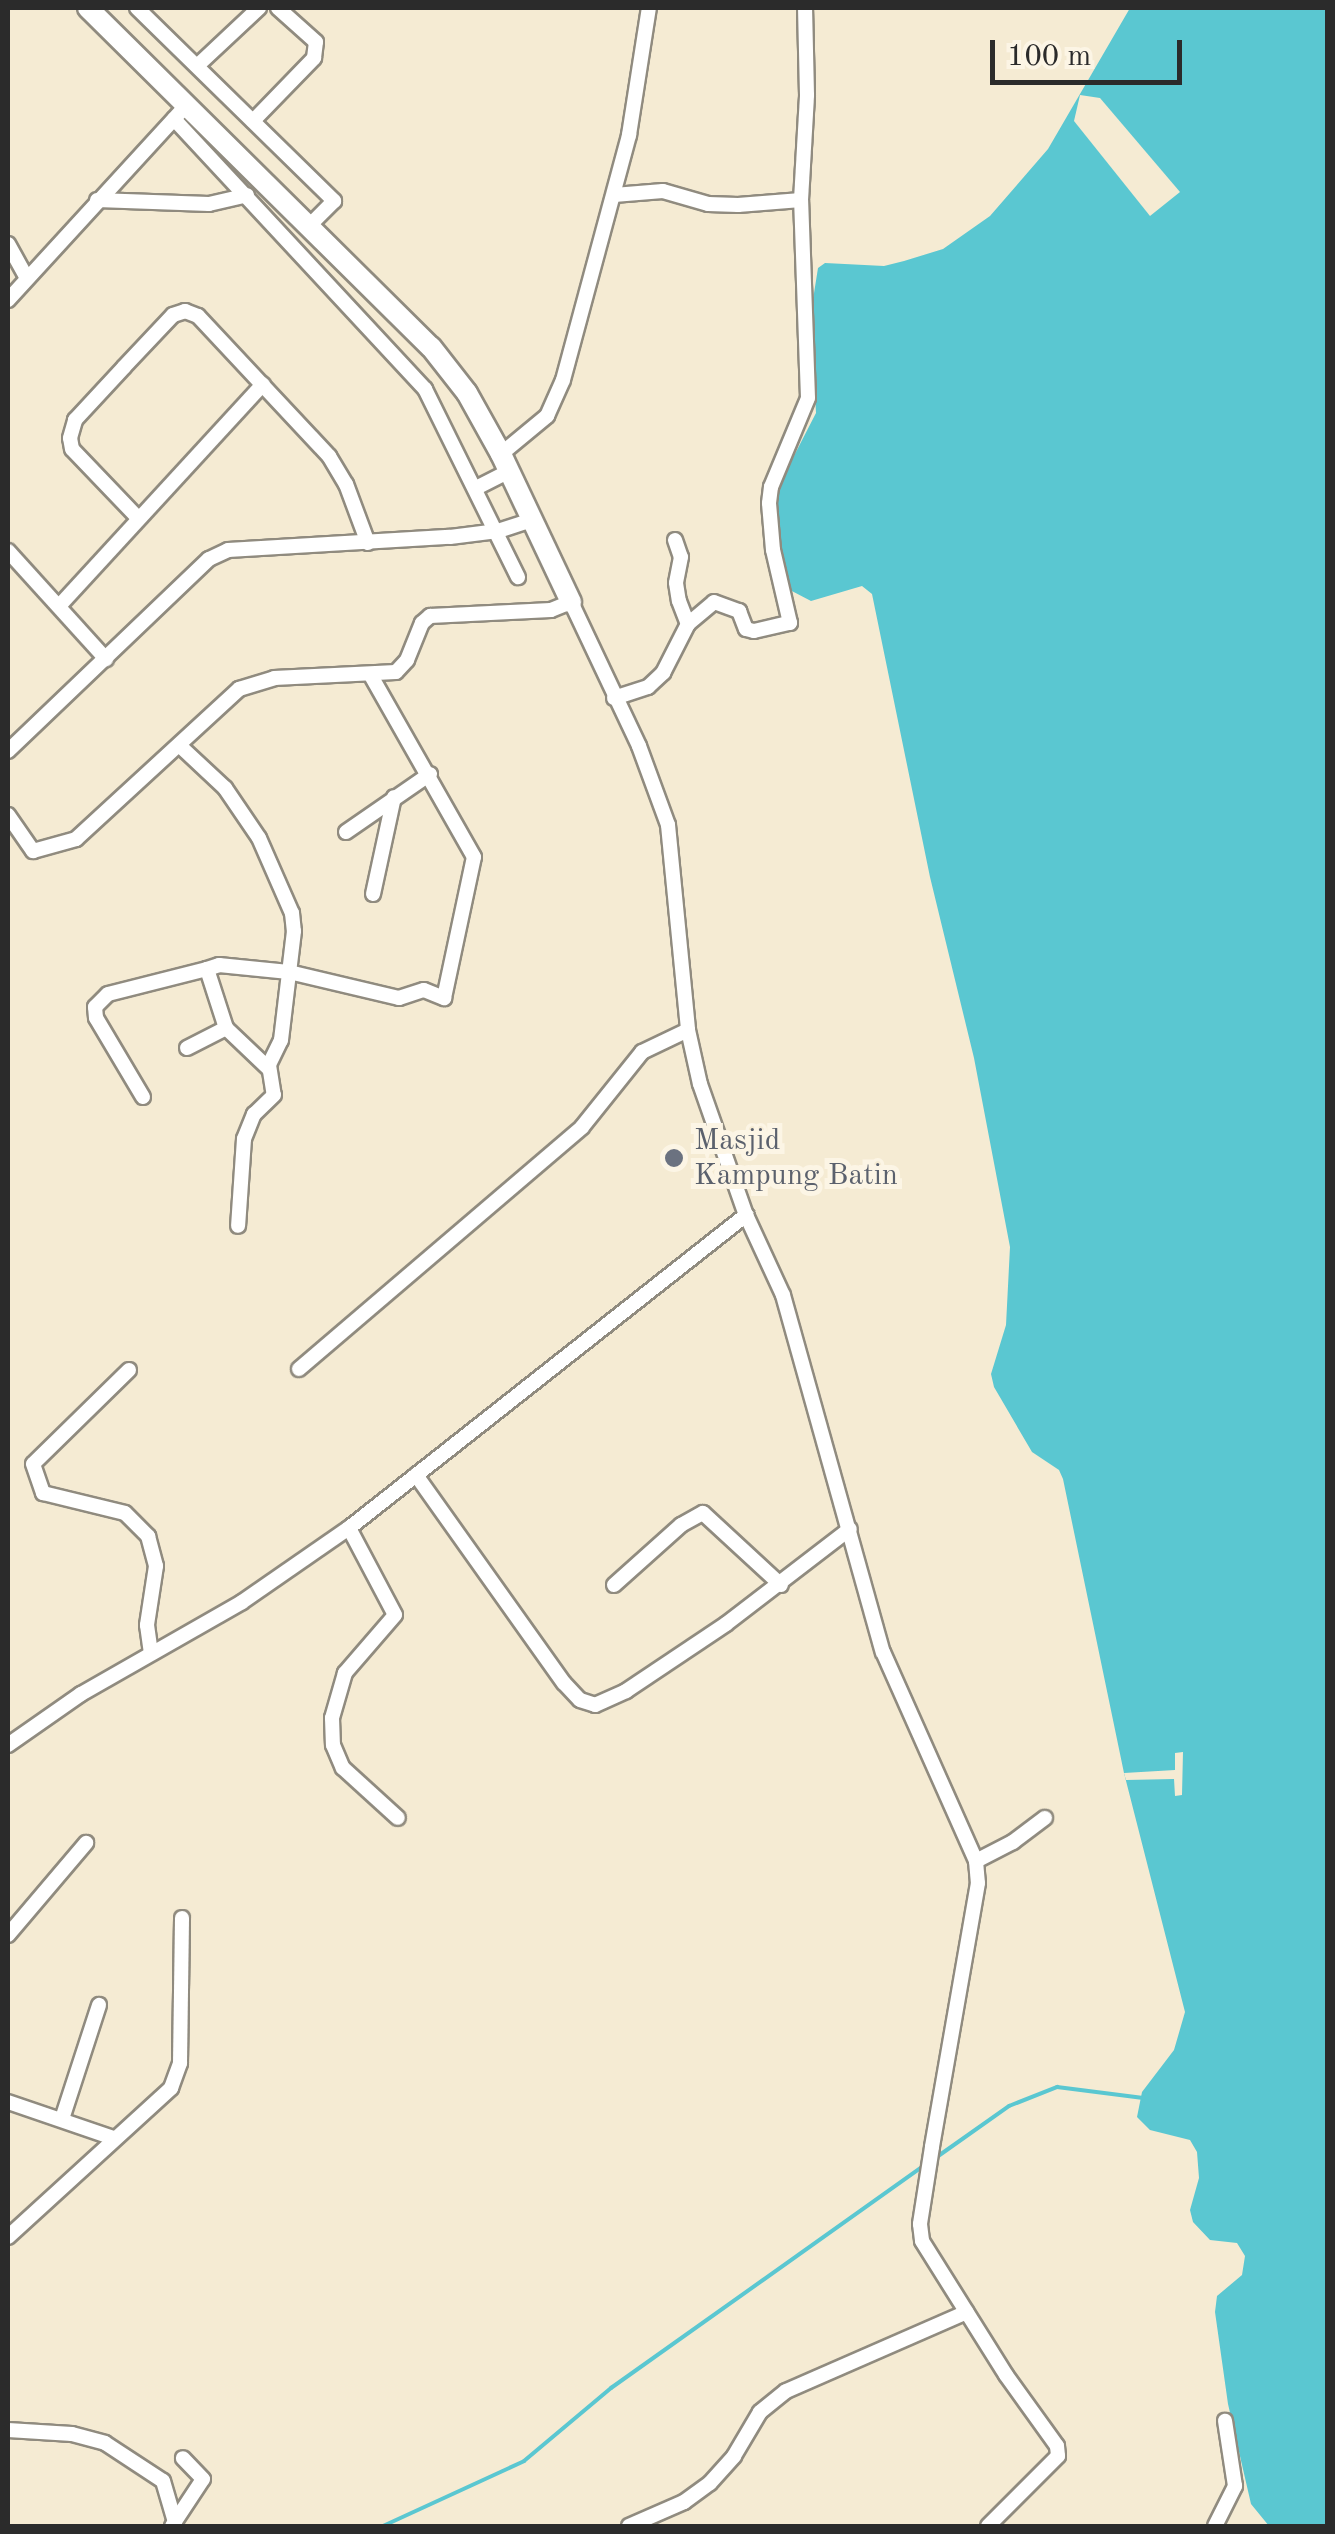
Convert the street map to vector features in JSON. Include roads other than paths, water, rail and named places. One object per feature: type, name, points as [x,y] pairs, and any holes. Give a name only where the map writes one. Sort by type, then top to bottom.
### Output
[{"type":"street","points":[[88,8],[181,111],[247,195],[425,388],[518,577]]},
{"type":"street","points":[[137,8],[334,200],[312,224]]},
{"type":"street","points":[[197,66],[258,8]]},
{"type":"street","points":[[253,120],[314,58],[316,42],[278,8]]},
{"type":"street","points":[[476,488],[506,462],[553,404],[629,135],[649,8]]},
{"type":"street","points":[[614,698],[648,687],[663,673],[688,624],[714,602],[739,611],[746,629],[754,631],[790,623],[773,550],[770,502],[771,487],[808,398],[801,200],[807,95],[805,8]]},
{"type":"street","points":[[8,300],[181,111]]},
{"type":"street","points":[[181,111],[312,224],[432,348],[467,393],[506,462],[656,786],[668,825],[688,1030],[700,1084],[746,1215],[784,1295],[883,1652],[976,1860],[978,1883],[920,2224],[927,2253],[1057,2446],[1053,2465],[988,2526]]},
{"type":"street","points":[[614,195],[662,191],[708,204],[738,205],[801,200]]},
{"type":"street","points":[[97,200],[208,204],[247,195]]},
{"type":"street","points":[[8,244],[27,278]]},
{"type":"street","points":[[138,518],[72,449],[70,438],[76,420],[124,366],[174,315],[185,311],[198,316],[329,456],[346,484],[368,542]]},
{"type":"street","points":[[59,606],[263,384]]},
{"type":"street","points":[[8,751],[210,559],[228,550],[498,531],[532,520]]},
{"type":"street","points":[[675,540],[681,556],[676,583],[678,602],[688,624]]},
{"type":"street","points":[[8,551],[106,659]]},
{"type":"street","points":[[8,815],[33,852],[76,838],[239,689],[257,682],[372,676],[402,667],[422,623],[430,616],[551,610],[571,602]]},
{"type":"street","points":[[142,1097],[96,1018],[99,1000],[232,964],[289,972],[399,998],[424,990],[444,998],[474,857],[372,676]]},
{"type":"street","points":[[180,746],[225,788],[258,838],[292,913],[281,1040],[268,1068],[272,1098],[254,1114],[242,1146],[238,1226]]},
{"type":"street","points":[[346,832],[430,774]]},
{"type":"street","points":[[373,894],[394,797]]},
{"type":"street","points":[[207,968],[226,1028],[268,1068]]},
{"type":"street","points":[[187,1048],[226,1028]]},
{"type":"street","points":[[300,1370],[582,1127],[642,1052],[688,1030]]},
{"type":"street","points":[[8,1745],[80,1694],[242,1602],[350,1528],[746,1215]]},
{"type":"street","points":[[129,1370],[33,1464],[43,1493],[125,1513],[148,1536],[156,1566],[147,1625],[152,1653]]},
{"type":"street","points":[[416,1475],[564,1683],[580,1700],[595,1705],[626,1692],[781,1585],[850,1530]]},
{"type":"street","points":[[614,1585],[680,1526],[703,1513],[781,1585]]},
{"type":"street","points":[[350,1528],[395,1615],[345,1673],[332,1718],[332,1744],[343,1768],[398,1818]]},
{"type":"street","points":[[976,1860],[1014,1842],[1045,1818]]},
{"type":"street","points":[[8,1936],[86,1843]]},
{"type":"street","points":[[8,2237],[162,2097],[176,2078],[182,1918]]},
{"type":"street","points":[[62,2118],[99,2005]]},
{"type":"street","points":[[8,2102],[113,2138]]},
{"type":"street","points":[[630,2526],[684,2502],[710,2483],[734,2456],[760,2412],[786,2391],[968,2312]]},
{"type":"street","points":[[1215,2526],[1235,2486],[1225,2421]]},
{"type":"street","points":[[8,2430],[72,2434],[105,2443],[163,2481],[173,2524]]},
{"type":"street","points":[[173,2524],[203,2480],[183,2458]]},
{"type":"water","points":[[1130,8],[1327,8],[1327,2526],[1269,2526],[1251,2504],[1228,2404],[1215,2312],[1217,2296],[1242,2275],[1245,2256],[1237,2243],[1210,2240],[1193,2222],[1190,2210],[1199,2178],[1197,2152],[1190,2140],[1150,2130],[1137,2117],[1142,2092],[1174,2050],[1185,2012],[1124,1773],[1063,1479],[1059,1470],[1032,1452],[994,1387],[991,1374],[1006,1325],[1010,1247],[974,1058],[930,877],[872,594],[862,586],[811,601],[788,589],[781,573],[774,505],[781,481],[816,413],[811,312],[818,268],[825,263],[884,266],[904,261],[943,249],[990,216],[1048,149]]},
{"type":"waterway","points":[[934,2159],[1009,2106],[1057,2087],[1143,2098]]},
{"type":"waterway","points":[[383,2526],[524,2461],[611,2388],[922,2167]]},
{"type":"place","name":"Masjid Kampung Batin","points":[[674,1158]]}]
